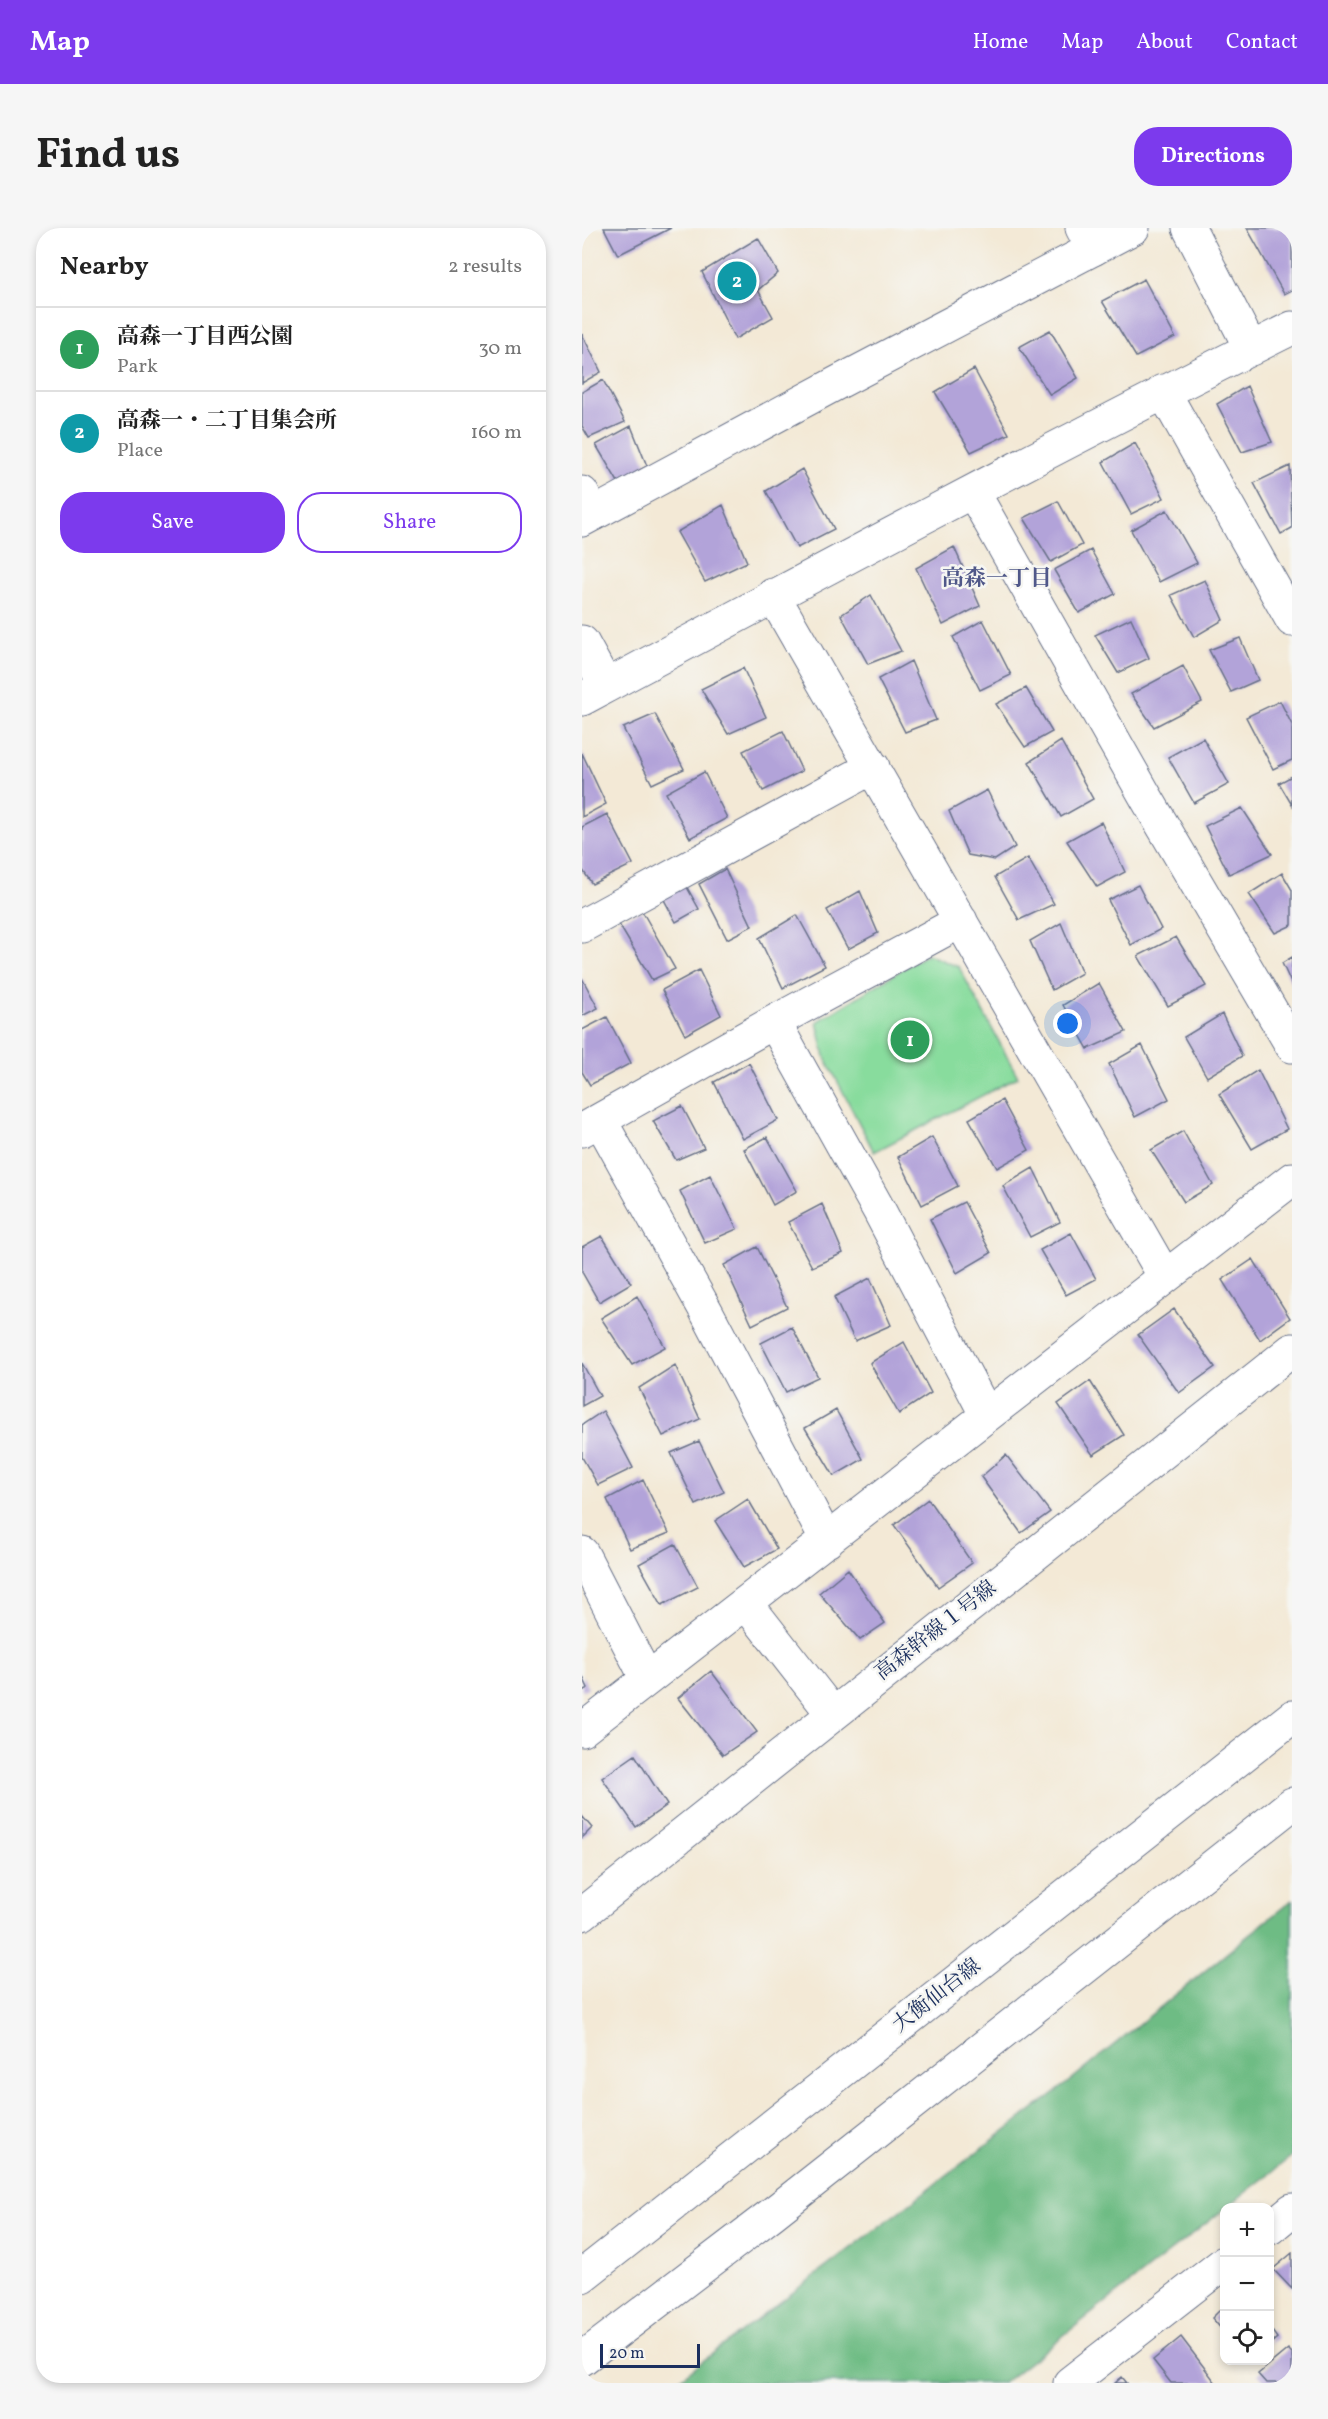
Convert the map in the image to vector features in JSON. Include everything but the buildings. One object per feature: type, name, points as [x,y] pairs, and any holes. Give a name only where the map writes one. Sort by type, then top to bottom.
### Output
[{"type":"street","points":[[586,509],[837,383],[1088,239],[1133,228]]},
{"type":"street","points":[[1189,228],[1251,349]]},
{"type":"street","points":[[582,642],[594,692],[1163,391],[1292,328]]},
{"type":"street","points":[[1163,391],[1292,620]]},
{"type":"street","points":[[973,492],[1147,799],[1292,1046]]},
{"type":"street","points":[[774,595],[1165,1276]]},
{"type":"street","points":[[582,926],[873,767]]},
{"type":"street","points":[[827,1541],[706,1311],[591,1125],[774,1022],[961,921]]},
{"type":"street","points":[[774,1022],[880,1212],[986,1414]]},
{"type":"street","points":[[582,1730],[827,1541],[986,1414],[1292,1179]]},
{"type":"street","name":"高森幹線１号線","points":[[582,1914],[832,1713],[1292,1350]]},
{"type":"street","points":[[582,1553],[647,1679]]},
{"type":"street","points":[[746,1603],[832,1713]]},
{"type":"street","name":"大衡仙台線","points":[[582,2276],[1292,1716]]},
{"type":"street","points":[[582,2359],[772,2214],[1292,1804]]},
{"type":"street","points":[[1274,2224],[1292,2210]]},
{"type":"street","points":[[1070,2383],[1220,2266]]},
{"type":"green space","points":[[927,954],[959,967],[1018,1077],[874,1152],[825,1057],[817,1022]]},
{"type":"green space","points":[[1292,1900],[1292,2156],[1232,2203],[1220,2203],[1220,2213],[1003,2383],[674,2383],[1061,2088]]},
{"type":"place","name":"高森一・二丁目集会所","points":[[737,281]]},
{"type":"place","name":"高森一丁目西公園","points":[[910,1040]]},
{"type":"district","name":"高森一丁目","points":[[997,579]]}]
